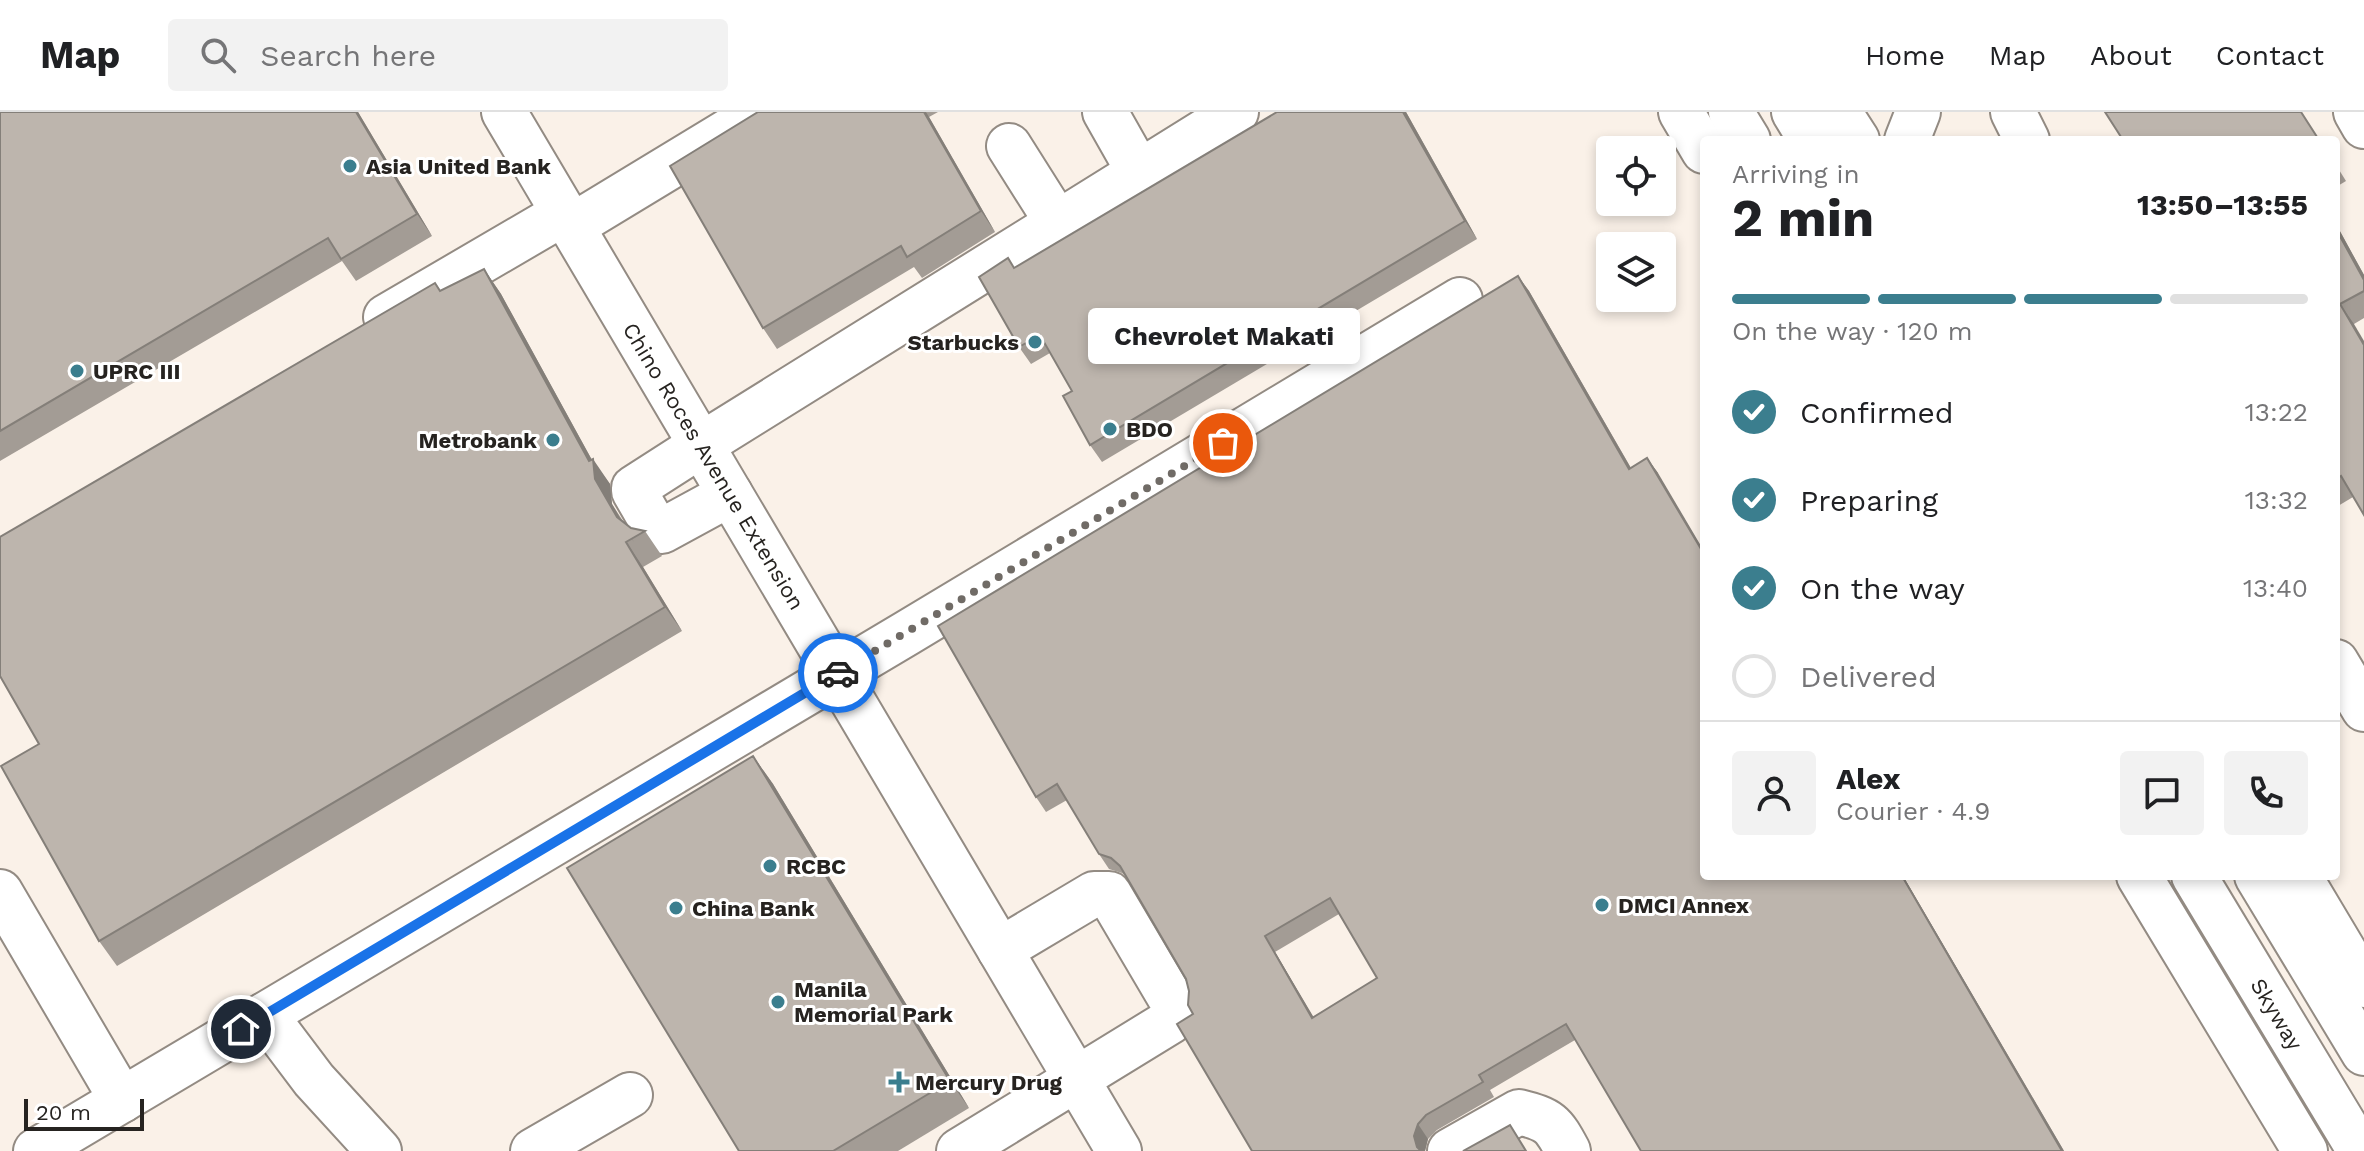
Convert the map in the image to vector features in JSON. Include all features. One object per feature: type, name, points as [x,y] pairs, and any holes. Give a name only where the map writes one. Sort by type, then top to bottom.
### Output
[{"type":"main road","name":"Chino Roces Avenue Extension","points":[[504,112],[1119,1151]]},
{"type":"main road","points":[[357,334],[760,112]]},
{"type":"main road","points":[[1105,112],[1139,172]]},
{"type":"main road","points":[[1681,112],[1700,144]]},
{"type":"main road","points":[[1728,112],[1743,136]]},
{"type":"main road","points":[[1794,112],[1809,136]]},
{"type":"main road","points":[[1839,112],[1854,136]]},
{"type":"main road","points":[[1891,136],[1900,112]]},
{"type":"main road","points":[[1909,136],[1918,112]]},
{"type":"main road","points":[[2013,112],[2025,136]]},
{"type":"main road","points":[[2356,112],[2364,126]]},
{"type":"main road","points":[[730,494],[662,531],[656,529],[634,488],[1139,172],[1221,116]]},
{"type":"main road","points":[[1009,146],[1057,222]]},
{"type":"main road","points":[[36,1151],[1460,300]]},
{"type":"main road","points":[[2340,669],[2364,709]]},
{"type":"main road","points":[[2141,880],[2305,1151]]},
{"type":"main road","points":[[2189,880],[2353,1151]]},
{"type":"main road","name":"Skyway","points":[[2196,880],[2360,1151]]},
{"type":"main road","points":[[2259,880],[2364,1053]]},
{"type":"main road","points":[[2301,880],[2364,985]]},
{"type":"main road","points":[[0,892],[122,1100]]},
{"type":"main road","points":[[983,1144],[1077,1079],[1171,1021],[1175,1014],[1175,1006],[1109,894],[1094,894],[1000,950]]},
{"type":"main road","points":[[265,1015],[314,1080],[379,1151]]},
{"type":"main road","points":[[533,1151],[630,1095]]},
{"type":"main road","points":[[1450,1151],[1519,1112],[1538,1117],[1555,1127],[1568,1151]]},
{"type":"building","name":"UPRC III","points":[[0,112],[356,112],[417,214],[341,259],[328,238],[0,431]]},
{"type":"building","points":[[758,112],[924,112],[981,211],[907,257],[901,246],[763,328],[670,166]]},
{"type":"building","points":[[1277,112],[1403,112],[1465,221],[1090,445],[1063,396],[1072,391],[1040,335],[1019,347],[979,277],[1008,258],[1014,268]]},
{"type":"building","points":[[2105,112],[2301,112],[2316,136],[2120,136]]},
{"type":"building","points":[[2340,236],[2364,280],[2364,291],[2340,304]]},
{"type":"building","points":[[484,269],[589,461],[593,459],[595,479],[617,517],[631,528],[645,531],[626,542],[665,607],[99,941],[1,766],[39,744],[0,676],[0,537],[435,283],[440,291]]},
{"type":"building","points":[[1518,276],[1629,469],[1647,458],[1700,547],[1700,880],[1904,880],[2062,1151],[1641,1151],[1566,1024],[1479,1075],[1483,1082],[1426,1115],[1418,1124],[1414,1136],[1421,1151],[1252,1151],[1177,1024],[1193,1014],[1188,1005],[1186,979],[1120,866],[1111,858],[1099,854],[1057,784],[1036,797],[938,626]],"holes":[[[1330,898],[1377,978],[1312,1018],[1265,936]]]},
{"type":"building","points":[[2340,304],[2364,345],[2364,515],[2341,476]]},
{"type":"building","name":"Manila Memorial Park","points":[[753,756],[950,1081],[833,1151],[739,1151],[567,868]]},
{"type":"building","points":[[1510,1125],[1526,1151],[1463,1151]]},
{"type":"way so far","points":[[838,673],[1223,443]]},
{"type":"place","name":"Asia United Bank","points":[[350,166]]},
{"type":"place","name":"Starbucks","points":[[1035,342]]},
{"type":"place","name":"UPRC III","points":[[77,371]]},
{"type":"place","name":"BDO","points":[[1110,429]]},
{"type":"place","name":"Metrobank","points":[[553,440]]},
{"type":"place","name":"Chevrolet Makati","points":[[1223,443]]},
{"type":"place","name":"RCBC","points":[[770,866]]},
{"type":"place","name":"DMCI Annex","points":[[1602,905]]},
{"type":"place","name":"China Bank","points":[[676,908]]},
{"type":"place","name":"Manila Memorial Park","points":[[778,1002]]},
{"type":"place","name":"Mercury Drug","points":[[899,1082]]},
{"type":"route","points":[[241,1029],[838,673]]}]
